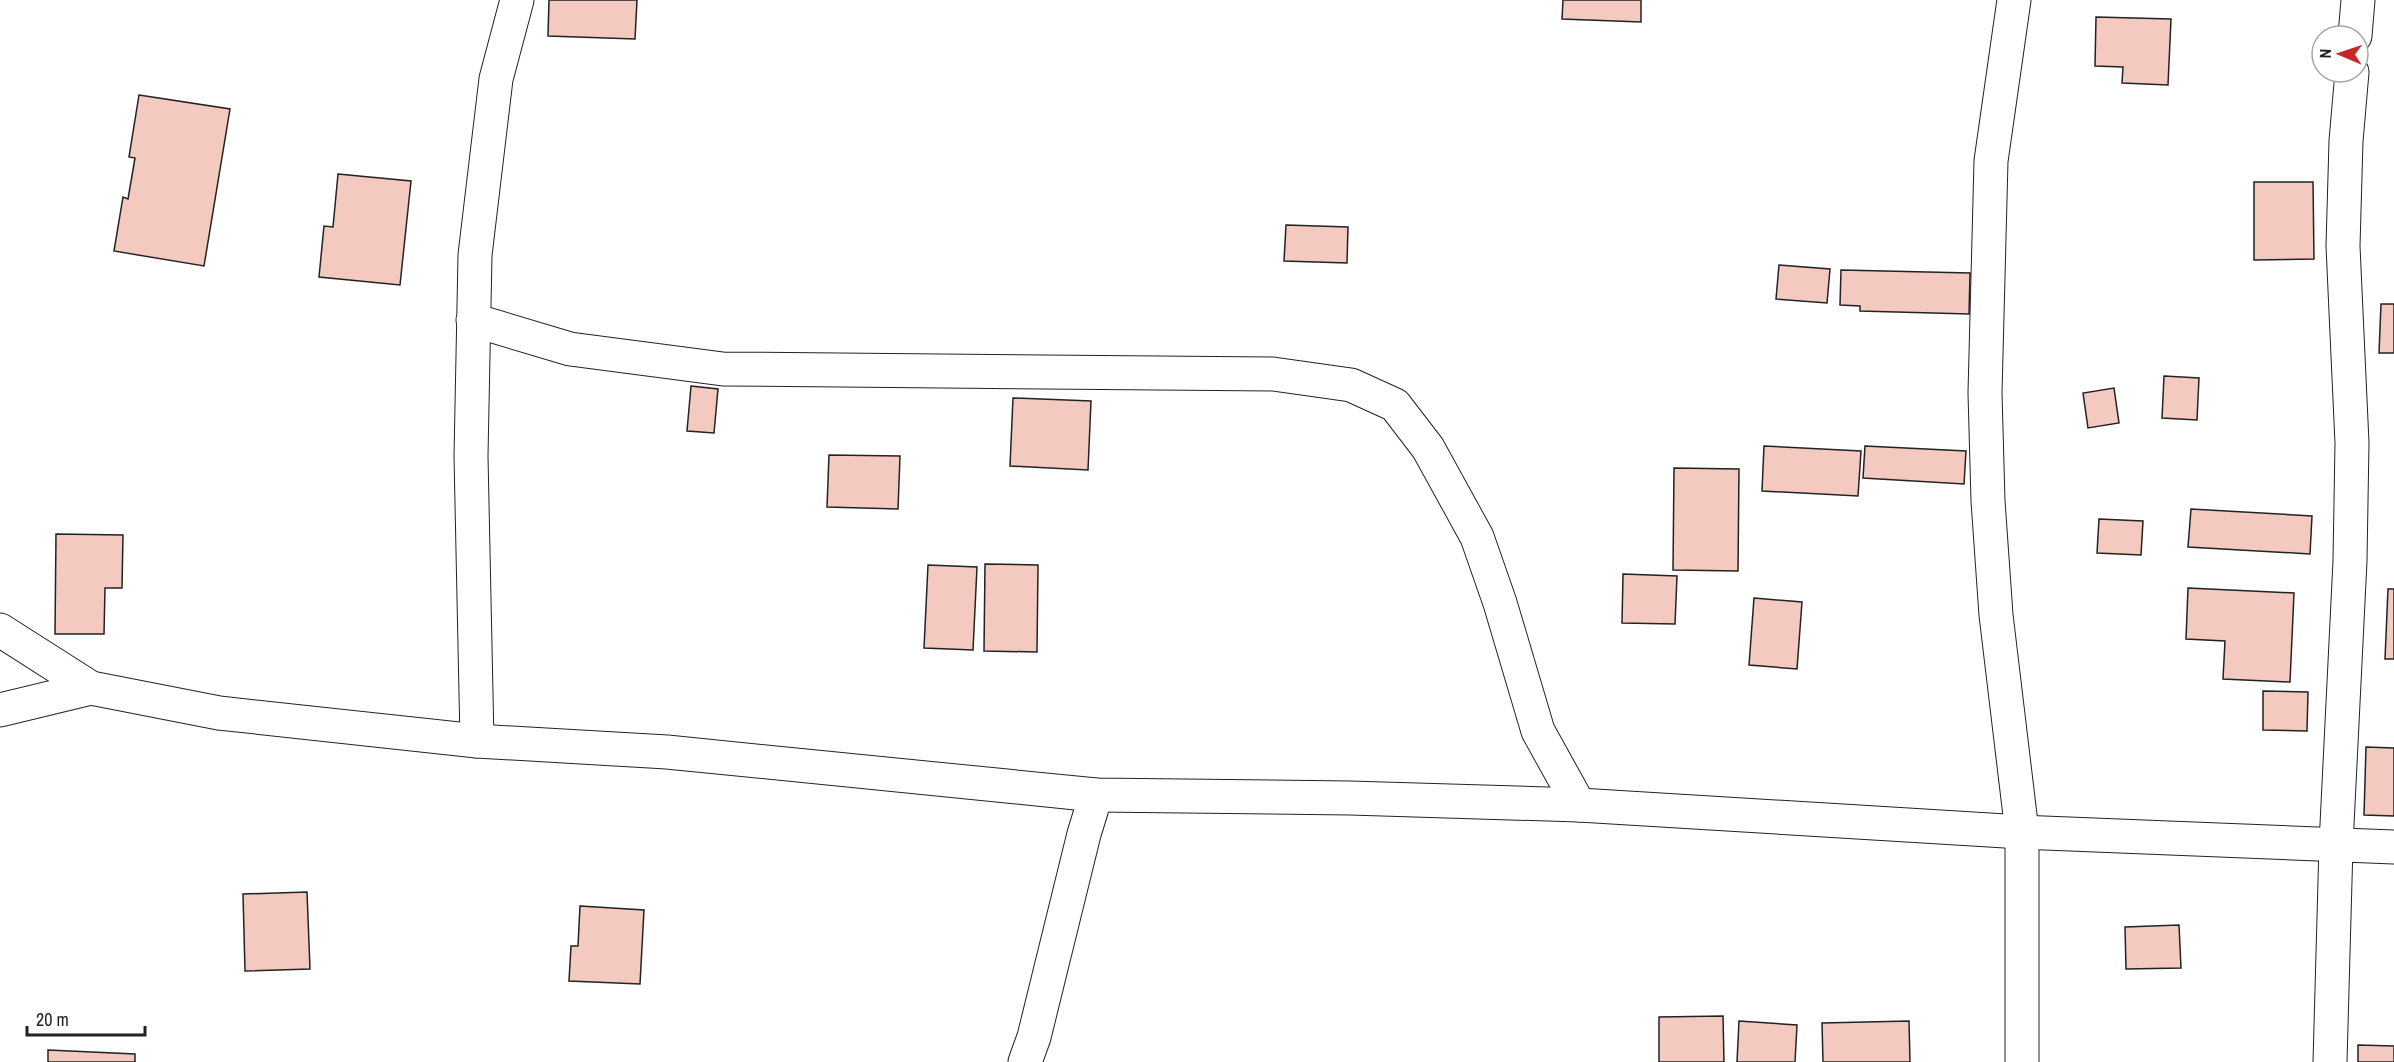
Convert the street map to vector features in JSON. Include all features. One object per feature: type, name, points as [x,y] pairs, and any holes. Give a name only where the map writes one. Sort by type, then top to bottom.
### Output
[{"type":"street","points":[[477,741],[471,456],[475,255],[496,79],[516,0]]},
{"type":"street","points":[[2014,0],[1991,161],[1985,393],[1988,501],[1996,615],[2022,832],[2022,1062]]},
{"type":"street","points":[[2356,24],[2358,0]]},
{"type":"street","points":[[2330,1062],[2336,845],[2350,561],[2352,443],[2343,246],[2346,141],[2351,84]]},
{"type":"street","points":[[473,320],[570,349],[723,369],[1273,374],[1351,386],[1395,405],[1428,448],[1477,537],[1500,603],[1538,731],[1579,805]]},
{"type":"street","points":[[0,630],[91,688],[219,713],[477,741],[667,752],[1096,795],[1350,798],[1579,805],[2022,832],[2394,847]]},
{"type":"street","points":[[0,710],[91,688]]},
{"type":"street","points":[[1025,1062],[1034,1037],[1084,834],[1096,795]]},
{"type":"building","points":[[549,0],[637,0],[635,39],[548,36]]},
{"type":"building","points":[[1563,0],[1641,0],[1641,22],[1562,19]]},
{"type":"building","points":[[2096,17],[2171,19],[2168,85],[2122,83],[2123,67],[2095,66]]},
{"type":"building","points":[[139,95],[230,109],[204,266],[114,251],[123,197],[128,199],[135,158],[129,157]]},
{"type":"building","points":[[338,174],[411,181],[400,285],[319,277],[324,226],[333,227]]},
{"type":"building","points":[[2254,182],[2313,182],[2314,259],[2254,260]]},
{"type":"building","points":[[1286,225],[1348,227],[1347,263],[1284,261]]},
{"type":"building","points":[[1779,265],[1830,269],[1827,303],[1776,299]]},
{"type":"building","points":[[1841,270],[1970,273],[1969,314],[1860,311],[1860,306],[1840,305]]},
{"type":"building","points":[[2381,304],[2394,304],[2394,353],[2379,353]]},
{"type":"building","points":[[2164,376],[2199,378],[2197,420],[2162,418]]},
{"type":"building","points":[[691,386],[718,389],[714,433],[687,431]]},
{"type":"building","points":[[2114,388],[2119,423],[2088,428],[2083,393]]},
{"type":"building","points":[[1013,398],[1091,401],[1088,470],[1010,466]]},
{"type":"building","points":[[1764,446],[1861,451],[1858,496],[1762,491]]},
{"type":"building","points":[[1865,446],[1966,451],[1964,484],[1863,478]]},
{"type":"building","points":[[829,455],[900,456],[898,509],[827,507]]},
{"type":"building","points":[[1674,468],[1739,469],[1738,571],[1673,570]]},
{"type":"building","points":[[2191,509],[2312,516],[2310,554],[2188,547]]},
{"type":"building","points":[[2099,519],[2143,521],[2141,555],[2097,553]]},
{"type":"building","points":[[56,534],[123,535],[122,588],[105,588],[104,634],[55,634]]},
{"type":"building","points":[[985,564],[1038,565],[1037,652],[984,651]]},
{"type":"building","points":[[928,565],[977,567],[973,650],[924,648]]},
{"type":"building","points":[[1623,574],[1677,576],[1675,624],[1622,623]]},
{"type":"building","points":[[2188,588],[2294,593],[2290,682],[2223,679],[2225,641],[2186,639]]},
{"type":"building","points":[[2388,589],[2394,589],[2394,659],[2385,659]]},
{"type":"building","points":[[1754,598],[1802,602],[1797,669],[1749,665]]},
{"type":"building","points":[[2263,691],[2308,692],[2307,731],[2263,730]]},
{"type":"building","points":[[2366,747],[2394,748],[2394,816],[2364,815]]},
{"type":"building","points":[[307,892],[310,969],[245,971],[243,894]]},
{"type":"building","points":[[580,906],[644,910],[640,984],[569,981],[571,946],[578,946]]},
{"type":"building","points":[[2179,925],[2181,968],[2126,969],[2125,927]]},
{"type":"building","points":[[1723,1016],[1724,1062],[1659,1062],[1659,1017]]},
{"type":"building","points":[[1739,1021],[1797,1025],[1795,1062],[1737,1062]]},
{"type":"building","points":[[1909,1021],[1910,1062],[1823,1062],[1822,1023]]},
{"type":"building","points":[[2358,1045],[2394,1046],[2394,1062],[2358,1062]]},
{"type":"building","points":[[48,1050],[135,1054],[135,1062],[48,1062]]}]
